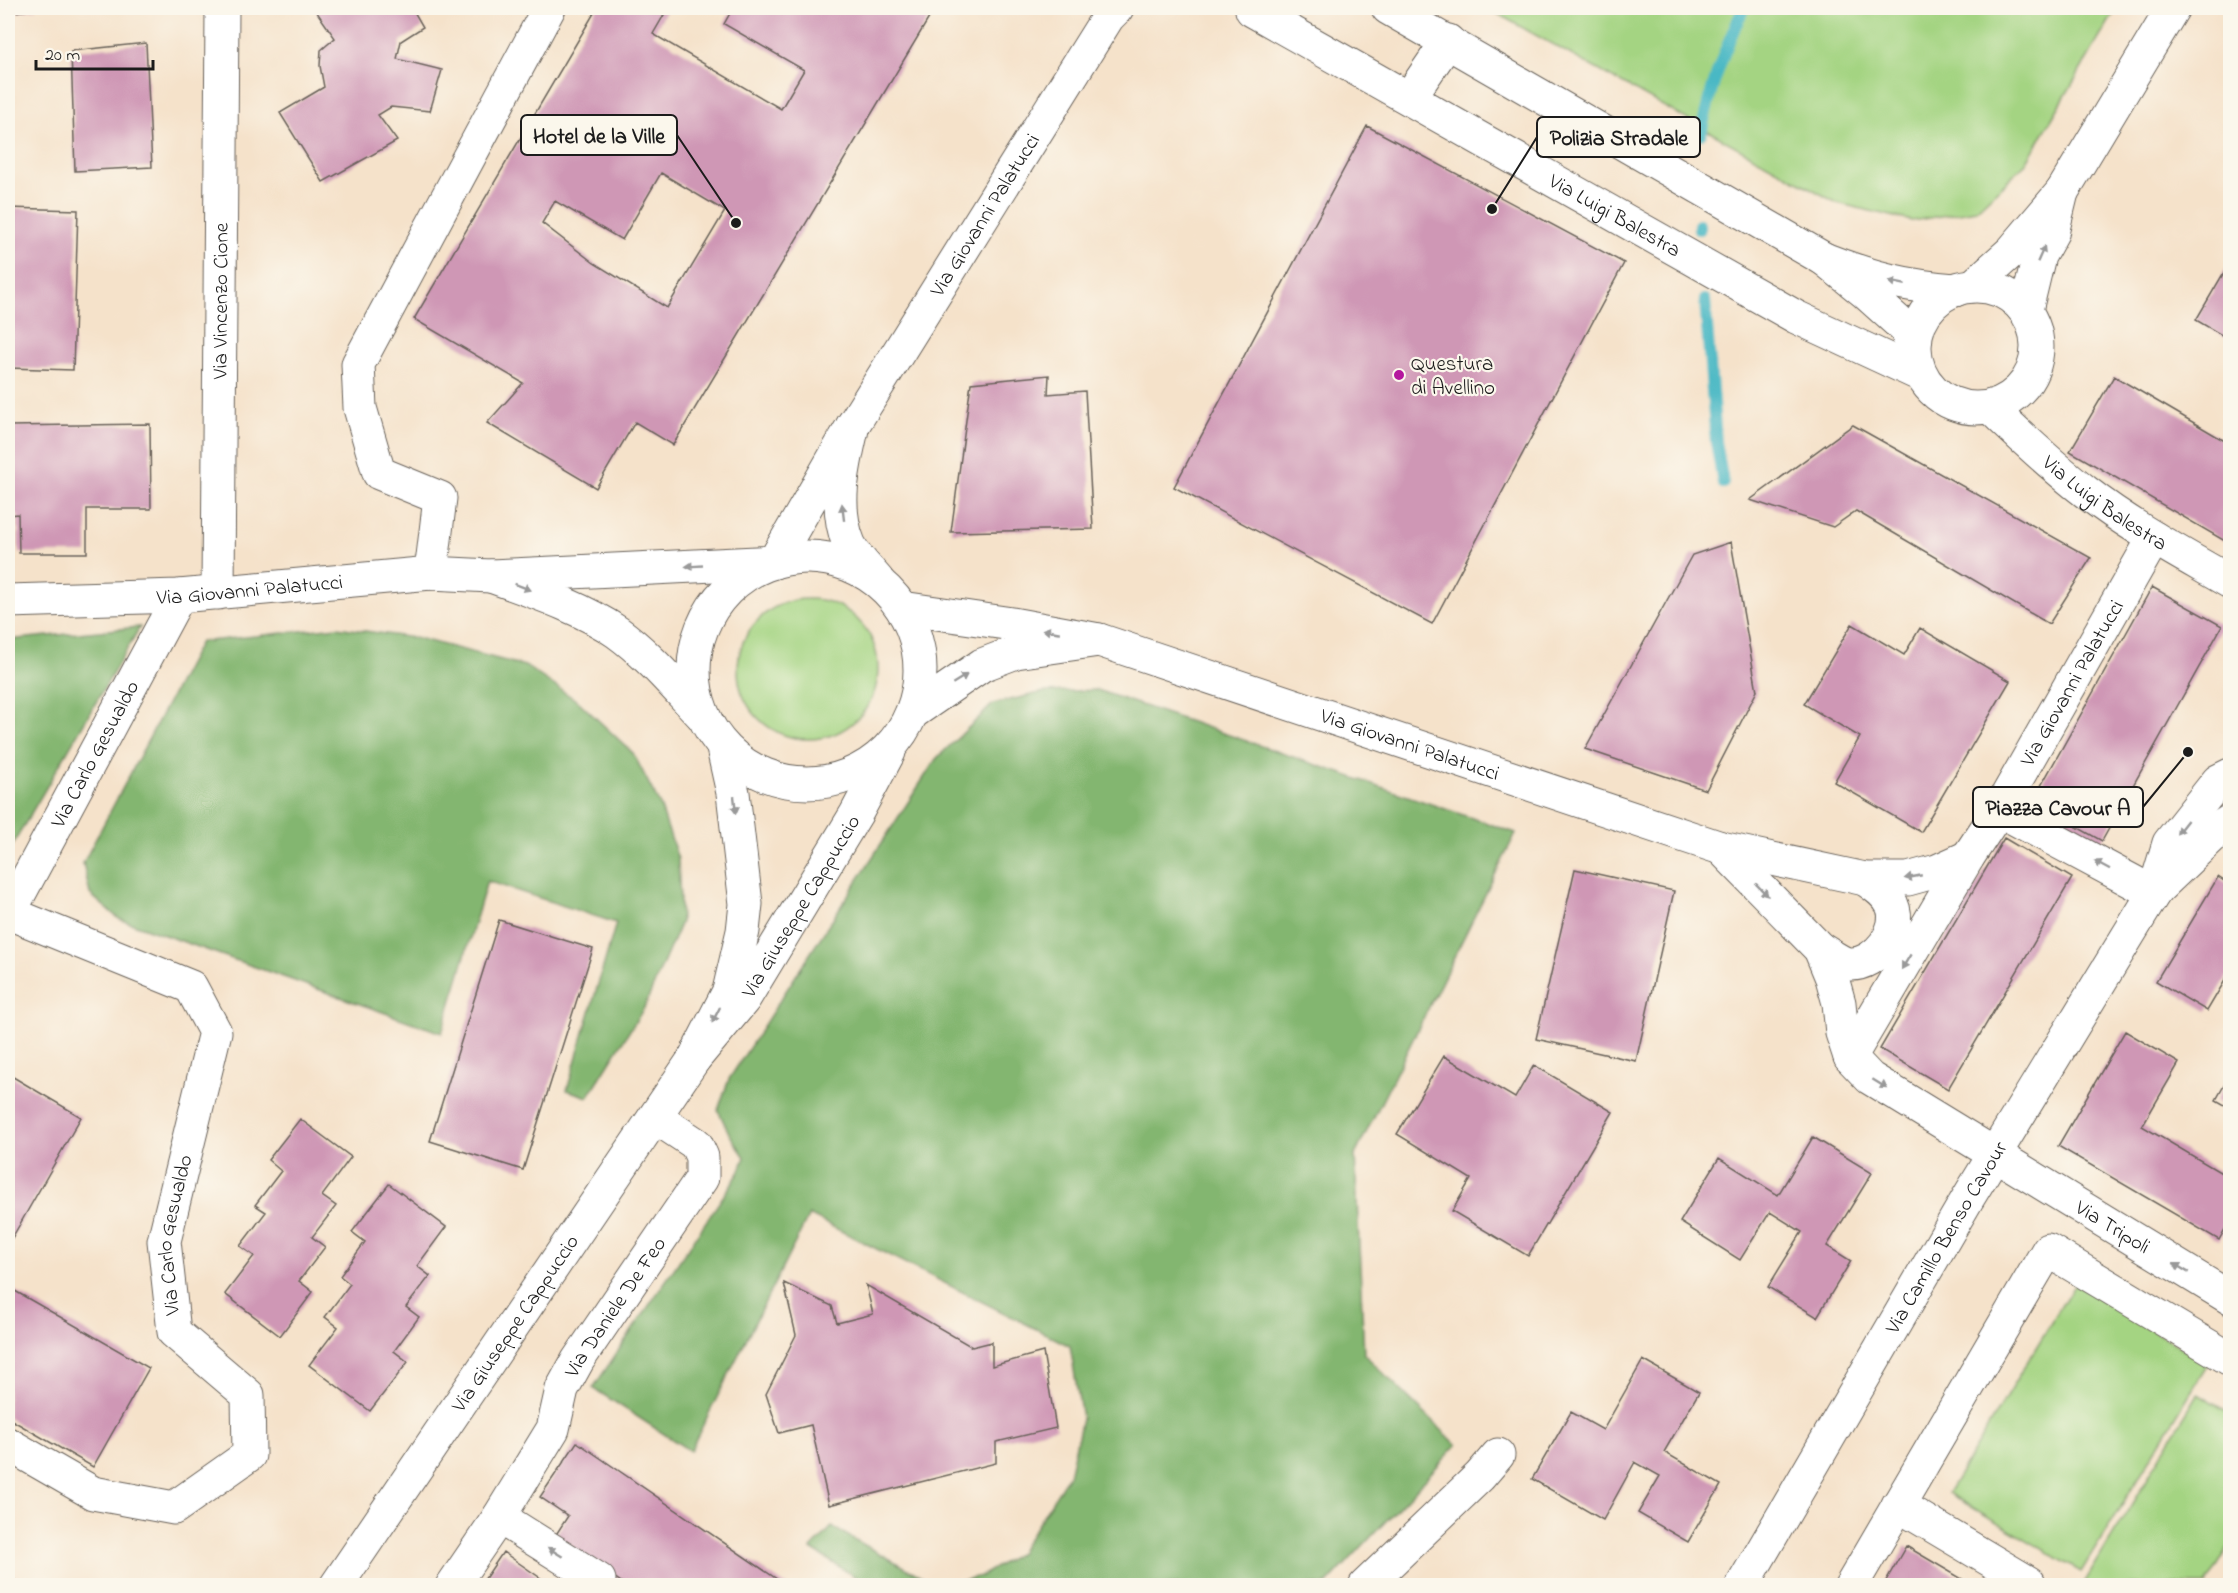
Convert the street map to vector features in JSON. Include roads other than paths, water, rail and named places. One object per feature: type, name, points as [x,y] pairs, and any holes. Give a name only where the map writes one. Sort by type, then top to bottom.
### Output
[{"type":"street","name":"Via Vincenzo Cione","points":[[218,593],[222,8]]},
{"type":"street","points":[[431,573],[440,498],[379,473],[360,408],[358,364],[549,8]]},
{"type":"street","name":"Via Giovanni Palatucci","points":[[8,601],[179,596],[431,573],[491,576],[774,562],[853,425],[1102,27],[1117,8]]},
{"type":"street","points":[[1388,8],[1824,259],[1867,276],[1890,282],[1917,287],[1994,288],[2012,297],[2026,310],[2035,328],[2038,348],[2035,367],[2025,385],[2009,399],[1990,407],[1970,409],[1950,404],[1933,392],[1918,365],[1906,329],[1824,259]]},
{"type":"street","points":[[1918,365],[1916,335],[1923,316],[1936,300],[1964,288],[2012,251],[2062,192],[2174,8]]},
{"type":"street","name":"Via Luigi Balestra","points":[[1252,10],[1796,316],[1918,365]]},
{"type":"street","points":[[1409,98],[1448,41]]},
{"type":"street","points":[[2026,310],[2039,256],[2052,233],[2062,192]]},
{"type":"street","name":"Via Luigi Balestra","points":[[1990,407],[2037,453],[2080,487],[2154,538],[2230,582]]},
{"type":"street","name":"Via Giovanni Palatucci","points":[[853,425],[841,480],[842,513],[849,545],[902,608],[917,641],[921,678],[912,713]]},
{"type":"street","name":"Via Giovanni Palatucci","points":[[1850,1057],[1968,857],[1999,810],[2154,538]]},
{"type":"street","points":[[878,581],[845,563],[810,557],[774,562],[741,578],[714,606],[698,640],[694,678],[703,716],[723,748],[754,771],[790,783],[799,783],[827,782],[864,769],[893,744],[912,713]]},
{"type":"street","name":"Via Giovanni Palatucci","points":[[491,576],[577,611],[617,632],[646,657],[703,716]]},
{"type":"street","name":"Via Carlo Gesualdo","points":[[8,1444],[93,1493],[174,1508],[249,1455],[248,1395],[174,1332],[164,1241],[215,1032],[191,987],[8,913],[179,596]]},
{"type":"street","name":"Via Giovanni Palatucci","points":[[902,608],[1012,624],[1099,640],[1721,848],[1865,879],[1908,879],[1938,871],[1968,857]]},
{"type":"street","name":"Via Giovanni Palatucci","points":[[912,713],[950,685],[991,662],[1016,652],[1099,640]]},
{"type":"street","name":"Via Giuseppe Cappuccio","points":[[336,1586],[694,1059],[744,999],[856,814],[893,744]]},
{"type":"street","name":"Via Giuseppe Cappuccio","points":[[694,1059],[729,991],[743,931],[746,904],[733,793],[723,748]]},
{"type":"street","points":[[2154,893],[2169,843],[2218,781],[2230,775]]},
{"type":"street","points":[[1999,810],[2154,893]]},
{"type":"street","points":[[2154,893],[2230,821]]},
{"type":"street","name":"Via Giovanni Palatucci","points":[[1721,848],[1820,949],[1848,964],[1866,961],[1881,949],[1894,928],[1893,906],[1882,891],[1865,879]]},
{"type":"street","name":"Via Camillo Benso Cavour","points":[[1742,1586],[1968,1198],[2154,893]]},
{"type":"street","name":"Via Giovanni Palatucci","points":[[1820,949],[1839,1003],[1842,1033],[1850,1057],[1870,1078],[1995,1155]]},
{"type":"street","name":"Via Daniele De Feo","points":[[453,1586],[553,1429],[562,1389],[578,1359],[702,1178],[702,1157],[696,1144],[655,1117]]},
{"type":"street","name":"Via Tripoli","points":[[1995,1155],[2230,1298]]},
{"type":"street","points":[[1851,1586],[2048,1250],[2230,1359]]},
{"type":"street","points":[[1365,1586],[1480,1476],[1498,1455]]},
{"type":"street","points":[[1898,1505],[2029,1583],[2027,1586]]},
{"type":"street","points":[[499,1517],[599,1580],[595,1586]]},
{"type":"waterway","points":[[1701,134],[1718,69],[1744,8]]},
{"type":"waterway","points":[[1705,300],[1716,442],[1723,483]]},
{"type":"place","name":"Polizia Stradale","points":[[1492,209]]},
{"type":"place","name":"Hotel de la Ville","points":[[736,223]]},
{"type":"place","name":"Questura di Avellino","points":[[1399,375]]},
{"type":"place","name":"Piazza Cavour A","points":[[2188,752]]}]
